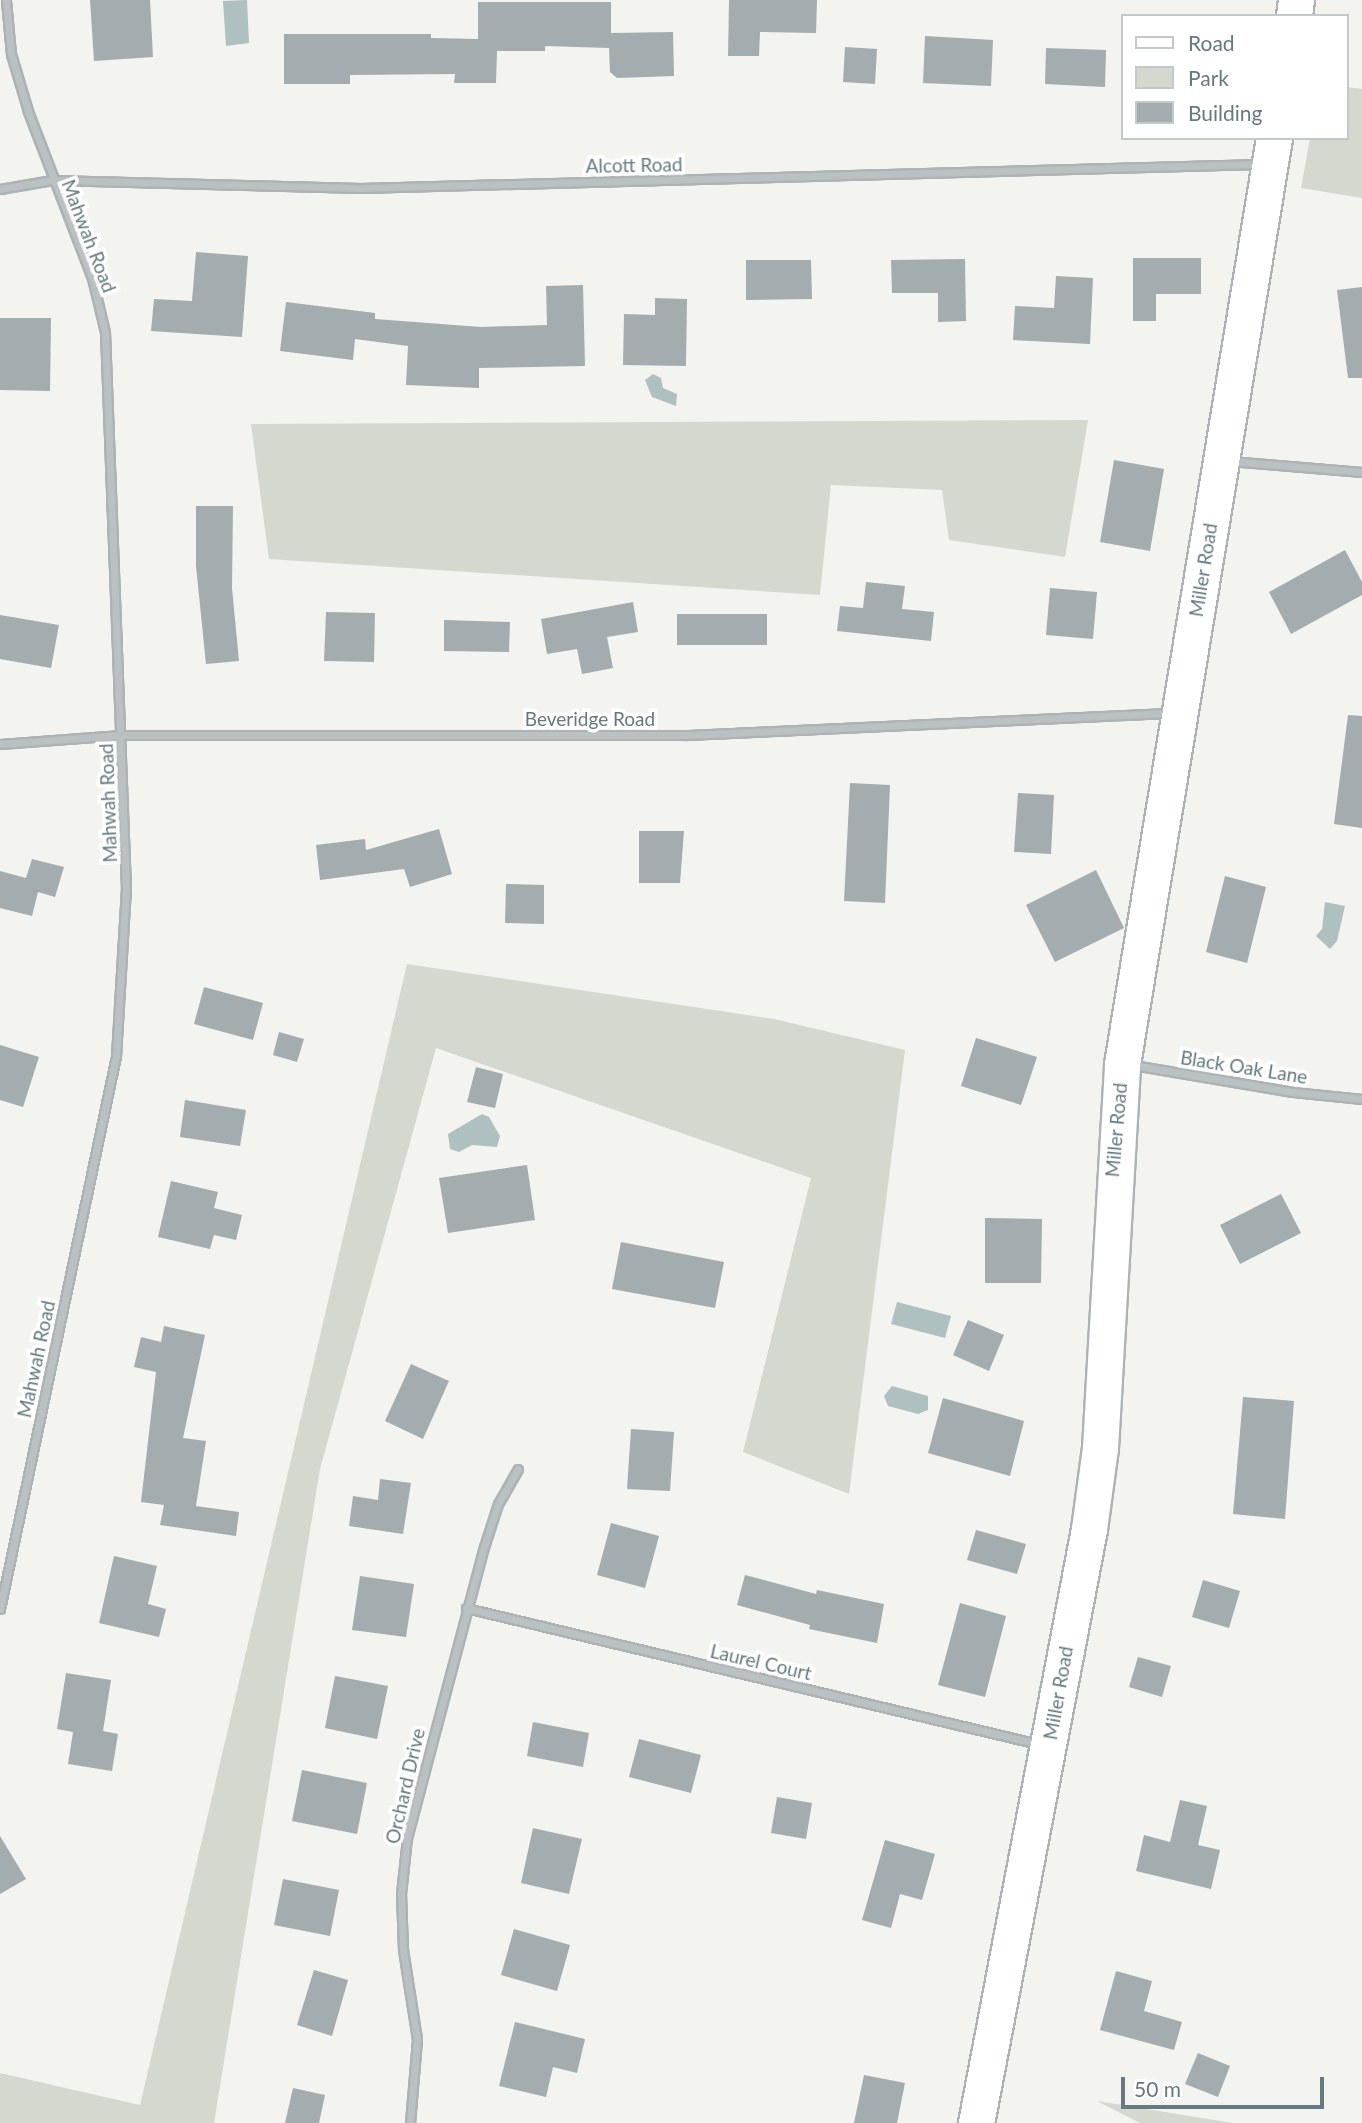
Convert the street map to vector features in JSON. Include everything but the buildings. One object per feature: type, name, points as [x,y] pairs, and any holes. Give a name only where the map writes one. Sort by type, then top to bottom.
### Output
[{"type":"street","name":"Mahwah Road","points":[[0,1609],[116,1056],[126,889],[105,332],[92,278],[51,180],[11,54],[6,0]]},
{"type":"street","name":"Alcott Road","points":[[0,189],[51,180],[360,188],[1272,151]]},
{"type":"street","name":"Miller Road","points":[[976,2123],[1048,1746],[1100,1448],[1122,1063],[1272,151]]},
{"type":"street","points":[[1221,460],[1362,472]]},
{"type":"street","name":"Beveridge Road","points":[[0,744],[121,735],[686,735],[1180,713]]},
{"type":"street","name":"Black Oak Lane","points":[[1122,1063],[1293,1093],[1362,1099]]},
{"type":"street","name":"Orchard Drive","points":[[410,2123],[417,2039],[403,1950],[401,1894],[407,1838],[466,1608],[498,1504],[519,1469]]},
{"type":"street","name":"Laurel Court","points":[[466,1608],[1048,1746]]},
{"type":"green space","points":[[1348,87],[1362,89],[1362,198],[1301,188],[1310,140],[1348,140]]},
{"type":"green space","points":[[1088,420],[1065,557],[949,540],[942,490],[831,485],[820,595],[269,559],[251,424]]},
{"type":"green space","points":[[407,964],[774,1019],[905,1050],[849,1494],[743,1452],[811,1178],[436,1048],[320,1469],[214,2123],[0,2123],[0,2073],[140,2105]]},
{"type":"green space","points":[[1097,2101],[1233,2123],[1140,2123]]},
{"type":"shaded area","points":[[247,0],[249,43],[226,46],[223,1]]},
{"type":"shaded area","points":[[653,374],[661,378],[663,388],[677,394],[676,406],[652,397],[645,380]]},
{"type":"shaded area","points":[[1325,902],[1345,906],[1337,941],[1330,949],[1316,936],[1322,929]]},
{"type":"shaded area","points":[[482,1114],[489,1117],[500,1136],[497,1147],[472,1145],[459,1152],[450,1149],[448,1134]]},
{"type":"shaded area","points":[[897,1302],[951,1316],[945,1338],[891,1324]]},
{"type":"shaded area","points":[[892,1386],[928,1396],[928,1410],[918,1414],[888,1406],[884,1396]]}]
